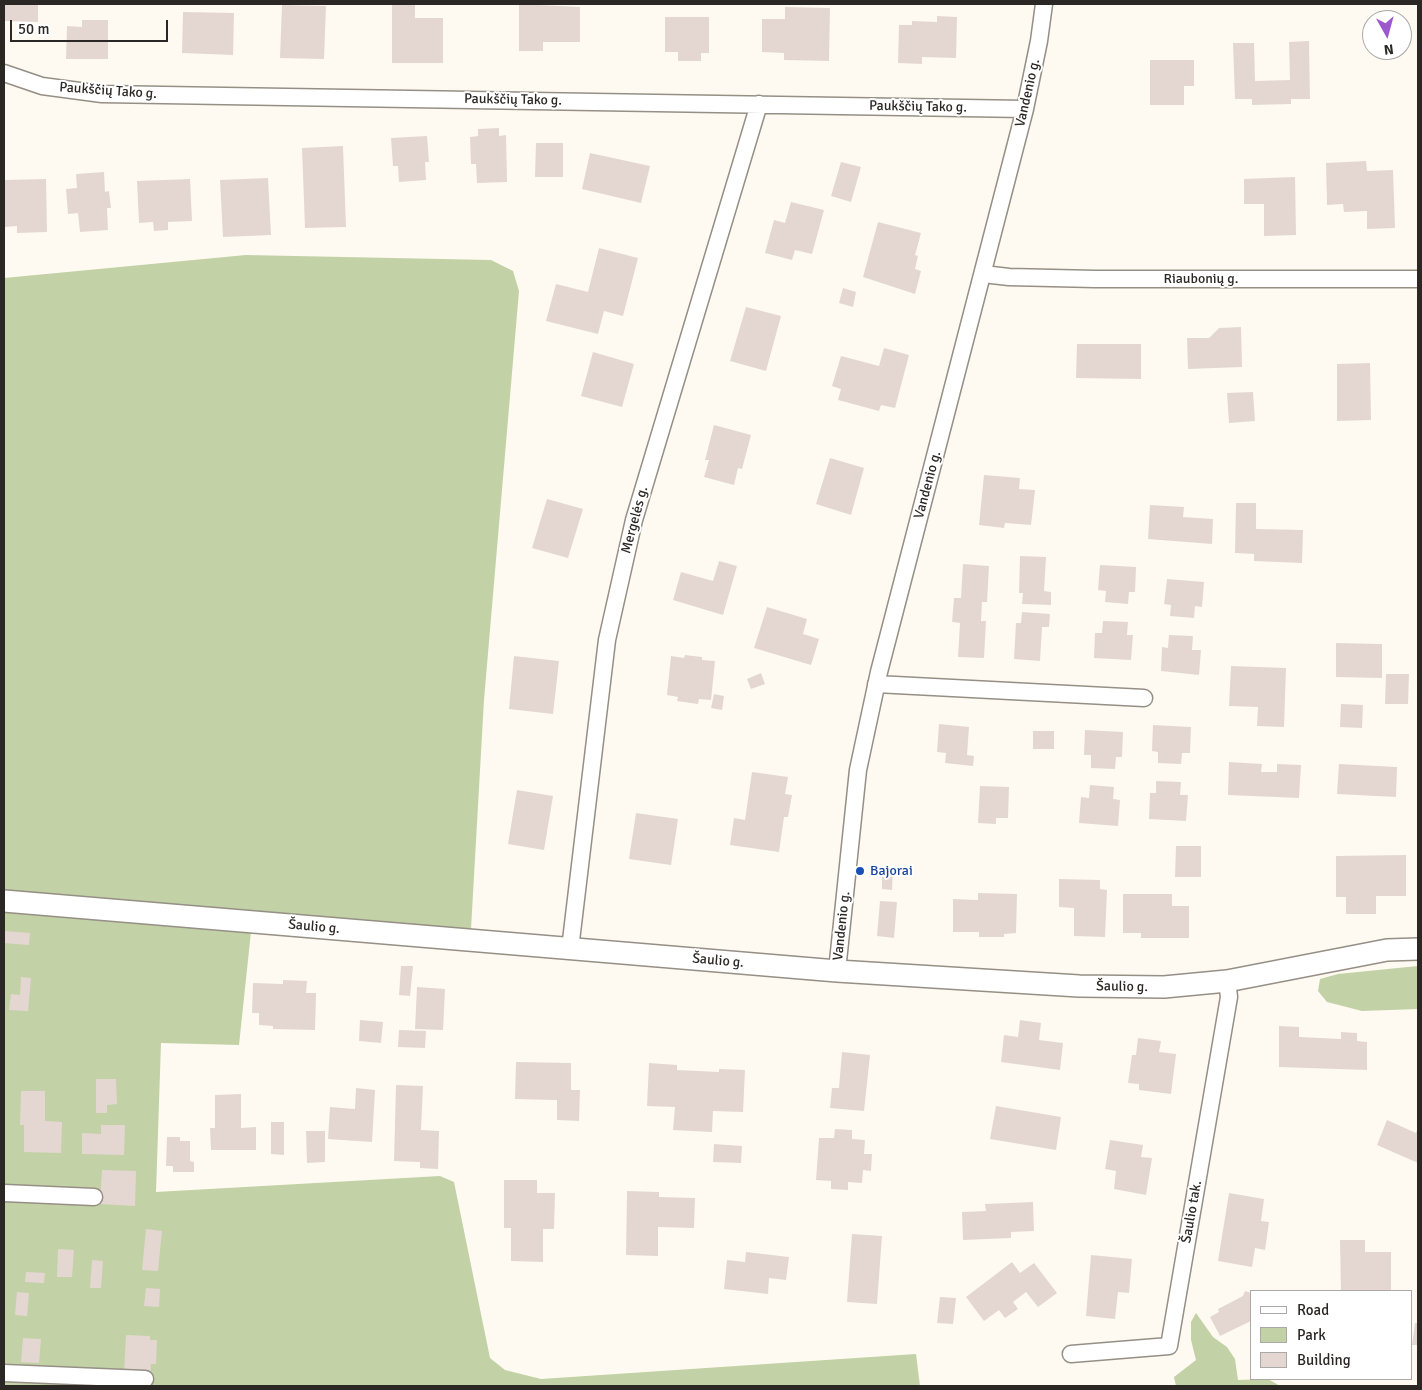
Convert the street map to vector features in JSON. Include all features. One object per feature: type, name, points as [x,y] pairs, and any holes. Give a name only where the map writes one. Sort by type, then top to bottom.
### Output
[{"type":"street","name":"Vandenio g.","points":[[837,971],[858,770],[876,684],[1025,109],[1039,42],[1044,4]]},
{"type":"street","name":"Paukščių Tako g.","points":[[4,74],[50,87],[111,94],[1025,109]]},
{"type":"street","name":"Mergelės g.","points":[[570,949],[606,640],[634,520],[760,104]]},
{"type":"street","name":"Riaubonių g.","points":[[983,274],[1009,277],[1095,279],[1418,279]]},
{"type":"street","points":[[876,684],[1144,698]]},
{"type":"street","name":"Šaulio g.","points":[[10,901],[837,971],[1079,986],[1164,988],[1227,981],[1378,952],[1418,949]]},
{"type":"street","name":"Šaulio tak.","points":[[1071,1354],[1169,1346],[1229,997],[1227,981]]},
{"type":"street","points":[[4,1193],[94,1197]]},
{"type":"street","points":[[4,1373],[145,1379]]},
{"type":"green space","points":[[246,255],[491,260],[513,271],[519,291],[484,700],[471,929],[253,913],[239,1045],[161,1043],[156,1192],[440,1176],[454,1182],[490,1358],[505,1370],[541,1379],[916,1354],[920,1386],[4,1386],[4,278]]},
{"type":"green space","points":[[1418,966],[1418,1009],[1362,1011],[1327,1002],[1318,991],[1320,979],[1338,974]]},
{"type":"green space","points":[[1196,1313],[1213,1337],[1227,1347],[1235,1359],[1238,1380],[1270,1380],[1280,1386],[1176,1386],[1174,1377],[1196,1360],[1191,1340],[1191,1322]]},
{"type":"building","points":[[4,4],[38,4],[38,22],[4,21]]},
{"type":"building","points":[[392,4],[415,4],[415,18],[443,18],[443,63],[392,63]]},
{"type":"building","points":[[519,4],[580,7],[580,42],[543,42],[543,51],[519,51]]},
{"type":"building","points":[[282,5],[326,6],[324,59],[280,58]]},
{"type":"building","points":[[785,7],[830,8],[829,61],[784,60],[784,53],[762,52],[762,19],[785,19]]},
{"type":"building","points":[[183,12],[234,13],[233,55],[182,53]]},
{"type":"building","points":[[937,16],[957,17],[956,58],[922,57],[922,64],[898,63],[899,25],[912,25],[912,21],[937,22]]},
{"type":"building","points":[[665,17],[709,17],[709,53],[701,53],[701,61],[678,61],[678,52],[665,52]]},
{"type":"building","points":[[82,20],[108,20],[108,59],[66,59],[67,26],[82,27]]},
{"type":"building","points":[[1309,41],[1310,99],[1291,99],[1291,104],[1252,105],[1252,99],[1235,99],[1233,43],[1254,43],[1255,81],[1290,80],[1289,42]]},
{"type":"building","points":[[1150,60],[1194,60],[1194,86],[1184,86],[1184,105],[1150,105]]},
{"type":"building","points":[[499,128],[499,136],[506,135],[507,182],[477,183],[476,164],[471,164],[470,137],[478,136],[478,129]]},
{"type":"building","points":[[427,136],[429,162],[425,162],[426,180],[399,182],[398,166],[393,166],[391,138]]},
{"type":"building","points":[[536,143],[563,143],[563,177],[535,177]]},
{"type":"building","points":[[343,146],[346,227],[305,228],[302,148]]},
{"type":"building","points":[[590,153],[650,166],[641,203],[582,189]]},
{"type":"building","points":[[1366,161],[1367,171],[1393,170],[1395,228],[1367,229],[1367,211],[1344,212],[1343,204],[1327,205],[1326,163]]},
{"type":"building","points":[[841,162],[861,167],[851,202],[831,196]]},
{"type":"building","points":[[104,172],[105,192],[109,191],[111,208],[107,208],[108,230],[80,232],[78,213],[68,214],[66,189],[77,188],[76,174]]},
{"type":"building","points":[[1295,177],[1296,235],[1264,236],[1264,204],[1244,204],[1244,179]]},
{"type":"building","points":[[268,178],[271,235],[223,237],[220,180]]},
{"type":"building","points":[[46,179],[47,232],[17,233],[17,226],[4,227],[4,180]]},
{"type":"building","points":[[190,179],[192,221],[168,222],[168,230],[154,231],[153,222],[139,223],[137,181]]},
{"type":"building","points":[[791,202],[824,210],[812,254],[795,250],[792,260],[765,253],[774,220],[785,223]]},
{"type":"building","points":[[878,222],[921,233],[915,255],[918,256],[915,269],[921,271],[915,294],[863,277]]},
{"type":"building","points":[[599,248],[638,258],[623,316],[604,311],[598,334],[546,321],[556,284],[588,292]]},
{"type":"building","points":[[843,288],[856,292],[853,307],[839,303]]},
{"type":"building","points":[[746,307],[781,316],[766,371],[730,361]]},
{"type":"building","points":[[1241,327],[1242,367],[1188,369],[1187,338],[1209,338],[1219,328]]},
{"type":"building","points":[[1077,344],[1141,344],[1141,379],[1076,378]]},
{"type":"building","points":[[884,348],[909,355],[895,408],[881,405],[879,411],[838,400],[841,389],[832,386],[841,356],[879,366]]},
{"type":"building","points":[[593,352],[634,364],[622,407],[581,396]]},
{"type":"building","points":[[1370,363],[1371,420],[1337,421],[1337,364]]},
{"type":"building","points":[[1253,392],[1255,421],[1229,423],[1227,393]]},
{"type":"building","points":[[714,425],[751,435],[742,469],[738,468],[734,485],[704,477],[709,460],[705,460]]},
{"type":"building","points":[[830,458],[864,468],[851,515],[816,504]]},
{"type":"building","points":[[984,475],[1020,478],[1019,489],[1035,490],[1031,525],[1005,523],[1004,528],[979,525]]},
{"type":"building","points":[[547,499],[583,509],[568,558],[532,548]]},
{"type":"building","points":[[1236,503],[1256,503],[1256,529],[1303,530],[1302,563],[1254,561],[1254,554],[1235,553]]},
{"type":"building","points":[[1150,505],[1184,507],[1183,517],[1213,519],[1212,544],[1148,539]]},
{"type":"building","points":[[1020,556],[1046,557],[1044,591],[1051,592],[1051,605],[1022,604],[1023,593],[1019,593]]},
{"type":"building","points":[[719,561],[737,566],[723,615],[673,600],[681,572],[713,581]]},
{"type":"building","points":[[963,564],[989,566],[987,602],[982,602],[981,621],[986,621],[984,658],[958,657],[960,623],[952,622],[954,598],[961,598]]},
{"type":"building","points":[[1100,565],[1136,567],[1135,592],[1129,592],[1128,604],[1105,602],[1106,591],[1098,590]]},
{"type":"building","points":[[1167,579],[1204,582],[1202,607],[1195,606],[1194,618],[1170,616],[1171,605],[1164,604]]},
{"type":"building","points":[[767,607],[807,619],[803,634],[819,639],[811,665],[754,648]]},
{"type":"building","points":[[1022,612],[1050,614],[1049,627],[1042,627],[1040,661],[1014,659],[1016,623],[1021,623]]},
{"type":"building","points":[[1103,621],[1128,622],[1127,635],[1133,635],[1131,660],[1094,658],[1095,633],[1102,633]]},
{"type":"building","points":[[1169,635],[1193,636],[1192,650],[1201,650],[1199,675],[1161,671],[1162,647],[1168,648]]},
{"type":"building","points":[[1336,643],[1382,644],[1382,678],[1336,677]]},
{"type":"building","points":[[685,655],[702,657],[702,660],[715,661],[711,700],[699,699],[698,704],[677,701],[678,697],[667,695],[671,656],[684,658]]},
{"type":"building","points":[[514,656],[559,661],[553,714],[509,709]]},
{"type":"building","points":[[1231,666],[1286,668],[1284,727],[1257,726],[1258,707],[1229,706]]},
{"type":"building","points":[[761,673],[765,684],[751,689],[747,679]]},
{"type":"building","points":[[1386,674],[1409,674],[1408,704],[1385,704]]},
{"type":"building","points":[[714,694],[724,696],[722,710],[711,708]]},
{"type":"building","points":[[1341,704],[1363,705],[1362,728],[1340,727]]},
{"type":"building","points":[[939,724],[969,727],[967,755],[974,756],[973,766],[945,763],[946,753],[937,752]]},
{"type":"building","points":[[1153,725],[1191,727],[1190,753],[1182,753],[1181,764],[1158,763],[1158,752],[1152,751]]},
{"type":"building","points":[[1085,730],[1123,732],[1122,757],[1116,757],[1115,769],[1091,768],[1091,755],[1084,755]]},
{"type":"building","points":[[1033,731],[1054,731],[1054,749],[1033,749]]},
{"type":"building","points":[[1229,762],[1262,764],[1261,772],[1277,772],[1277,764],[1301,765],[1299,798],[1228,795]]},
{"type":"building","points":[[1339,764],[1397,767],[1396,797],[1337,794]]},
{"type":"building","points":[[752,772],[788,777],[785,794],[792,795],[788,817],[784,817],[779,852],[730,845],[734,818],[745,820]]},
{"type":"building","points":[[1156,781],[1181,782],[1180,795],[1188,795],[1186,821],[1149,819],[1150,793],[1156,793]]},
{"type":"building","points":[[1090,785],[1114,787],[1113,799],[1120,800],[1118,826],[1079,823],[1081,797],[1089,798]]},
{"type":"building","points":[[980,786],[1009,787],[1008,818],[996,818],[996,824],[978,823]]},
{"type":"building","points":[[517,790],[553,796],[544,850],[508,844]]},
{"type":"building","points":[[636,813],[678,819],[671,865],[629,859]]},
{"type":"building","points":[[1176,846],[1201,846],[1201,877],[1175,877]]},
{"type":"building","points":[[1406,855],[1406,896],[1376,896],[1376,914],[1346,914],[1346,897],[1336,897],[1336,856]]},
{"type":"building","points":[[882,867],[893,867],[892,890],[882,889]]},
{"type":"building","points":[[1059,879],[1100,880],[1100,889],[1107,890],[1105,937],[1074,936],[1074,908],[1059,907]]},
{"type":"building","points":[[978,893],[1017,894],[1016,933],[1004,934],[1004,937],[979,937],[979,932],[953,932],[953,899],[978,900]]},
{"type":"building","points":[[1123,894],[1172,894],[1172,906],[1189,906],[1189,938],[1141,938],[1141,933],[1123,933]]},
{"type":"building","points":[[880,901],[897,902],[894,938],[877,936]]},
{"type":"building","points":[[4,931],[30,933],[29,945],[4,943]]},
{"type":"building","points":[[401,966],[413,966],[410,996],[399,995]]},
{"type":"building","points":[[21,977],[31,978],[28,1011],[9,1010],[11,994],[20,995]]},
{"type":"building","points":[[283,980],[307,981],[306,993],[316,993],[315,1030],[273,1029],[273,1026],[259,1025],[259,1013],[252,1013],[253,983],[283,984]]},
{"type":"building","points":[[417,987],[445,989],[443,1030],[415,1029]]},
{"type":"building","points":[[360,1020],[383,1022],[381,1043],[359,1041]]},
{"type":"building","points":[[1020,1020],[1041,1023],[1039,1040],[1063,1043],[1060,1070],[1001,1062],[1004,1035],[1018,1037]]},
{"type":"building","points":[[1279,1026],[1299,1027],[1299,1037],[1341,1039],[1341,1032],[1357,1033],[1357,1041],[1367,1042],[1367,1070],[1279,1067]]},
{"type":"building","points":[[399,1030],[426,1031],[425,1048],[398,1047]]},
{"type":"building","points":[[1138,1038],[1161,1041],[1159,1052],[1176,1054],[1171,1094],[1139,1090],[1139,1084],[1128,1083],[1132,1055],[1136,1055]]},
{"type":"building","points":[[842,1052],[870,1055],[864,1111],[830,1108],[832,1088],[839,1088]]},
{"type":"building","points":[[516,1062],[571,1063],[571,1090],[580,1090],[579,1121],[557,1120],[557,1100],[515,1099]]},
{"type":"building","points":[[649,1063],[677,1065],[677,1070],[719,1072],[719,1069],[745,1070],[743,1112],[713,1111],[712,1132],[673,1130],[675,1107],[647,1106]]},
{"type":"building","points":[[96,1079],[116,1079],[117,1104],[107,1105],[107,1113],[96,1113]]},
{"type":"building","points":[[396,1085],[423,1086],[421,1130],[439,1131],[438,1169],[420,1168],[420,1162],[394,1161]]},
{"type":"building","points":[[356,1088],[375,1090],[372,1142],[328,1139],[330,1107],[355,1109]]},
{"type":"building","points":[[21,1091],[45,1091],[45,1121],[62,1122],[61,1153],[24,1152],[24,1125],[20,1125]]},
{"type":"building","points":[[241,1094],[241,1128],[256,1127],[256,1150],[211,1150],[210,1128],[215,1128],[215,1095]]},
{"type":"building","points":[[996,1106],[1061,1117],[1056,1150],[990,1139]]},
{"type":"building","points":[[1387,1120],[1416,1133],[1418,1127],[1418,1163],[1377,1145]]},
{"type":"building","points":[[271,1122],[284,1122],[284,1155],[271,1154]]},
{"type":"building","points":[[101,1125],[125,1125],[124,1155],[82,1154],[82,1133],[101,1134]]},
{"type":"building","points":[[835,1129],[852,1130],[852,1139],[865,1140],[864,1154],[872,1154],[871,1171],[863,1170],[862,1183],[848,1182],[848,1190],[831,1189],[831,1181],[816,1180],[819,1138],[834,1138]]},
{"type":"building","points":[[306,1131],[325,1131],[325,1162],[307,1163]]},
{"type":"building","points":[[167,1137],[180,1137],[180,1141],[190,1141],[190,1161],[194,1162],[194,1172],[173,1172],[173,1166],[166,1166]]},
{"type":"building","points":[[1110,1140],[1143,1145],[1141,1157],[1152,1158],[1146,1195],[1114,1189],[1116,1171],[1105,1169]]},
{"type":"building","points":[[714,1144],[742,1146],[741,1163],[713,1162]]},
{"type":"building","points":[[102,1170],[136,1171],[135,1206],[100,1204]]},
{"type":"building","points":[[504,1180],[537,1180],[537,1193],[555,1193],[554,1229],[543,1229],[543,1262],[511,1261],[511,1228],[504,1228]]},
{"type":"building","points":[[627,1191],[659,1192],[659,1197],[695,1198],[694,1228],[658,1227],[658,1256],[626,1255]]},
{"type":"building","points":[[1229,1193],[1264,1199],[1261,1221],[1269,1222],[1265,1250],[1255,1248],[1252,1267],[1218,1261]]},
{"type":"building","points":[[1033,1202],[1034,1231],[1011,1232],[1011,1238],[963,1240],[962,1212],[986,1211],[985,1204]]},
{"type":"building","points":[[146,1229],[162,1231],[158,1271],[142,1270]]},
{"type":"building","points":[[852,1234],[882,1236],[877,1304],[847,1302]]},
{"type":"building","points":[[1340,1240],[1365,1240],[1365,1252],[1391,1252],[1391,1290],[1341,1290]]},
{"type":"building","points":[[58,1249],[74,1250],[72,1277],[57,1277]]},
{"type":"building","points":[[746,1252],[789,1257],[786,1280],[769,1278],[768,1294],[724,1289],[727,1260],[745,1262]]},
{"type":"building","points":[[1091,1255],[1132,1259],[1129,1293],[1118,1292],[1115,1319],[1086,1316]]},
{"type":"building","points":[[92,1260],[103,1261],[101,1288],[90,1288]]},
{"type":"building","points":[[1012,1262],[1020,1273],[1034,1263],[1057,1293],[1038,1307],[1026,1292],[1013,1302],[1018,1309],[1005,1318],[999,1310],[984,1321],[966,1297]]},
{"type":"building","points":[[26,1272],[45,1273],[44,1283],[25,1282]]},
{"type":"building","points":[[146,1288],[160,1289],[159,1307],[144,1306]]},
{"type":"building","points":[[1245,1291],[1250,1293],[1250,1321],[1220,1336],[1210,1317],[1219,1312],[1218,1309],[1243,1296]]},
{"type":"building","points":[[17,1292],[29,1293],[27,1316],[15,1315]]},
{"type":"building","points":[[940,1297],[956,1298],[953,1324],[937,1323]]},
{"type":"building","points":[[1415,1323],[1418,1323],[1418,1345],[1412,1345]]},
{"type":"building","points":[[126,1335],[150,1336],[150,1340],[157,1340],[156,1364],[151,1364],[150,1375],[124,1373]]},
{"type":"building","points":[[23,1338],[41,1339],[39,1363],[21,1362]]},
{"type":"place","name":"Bajorai","points":[[860,871]]}]
